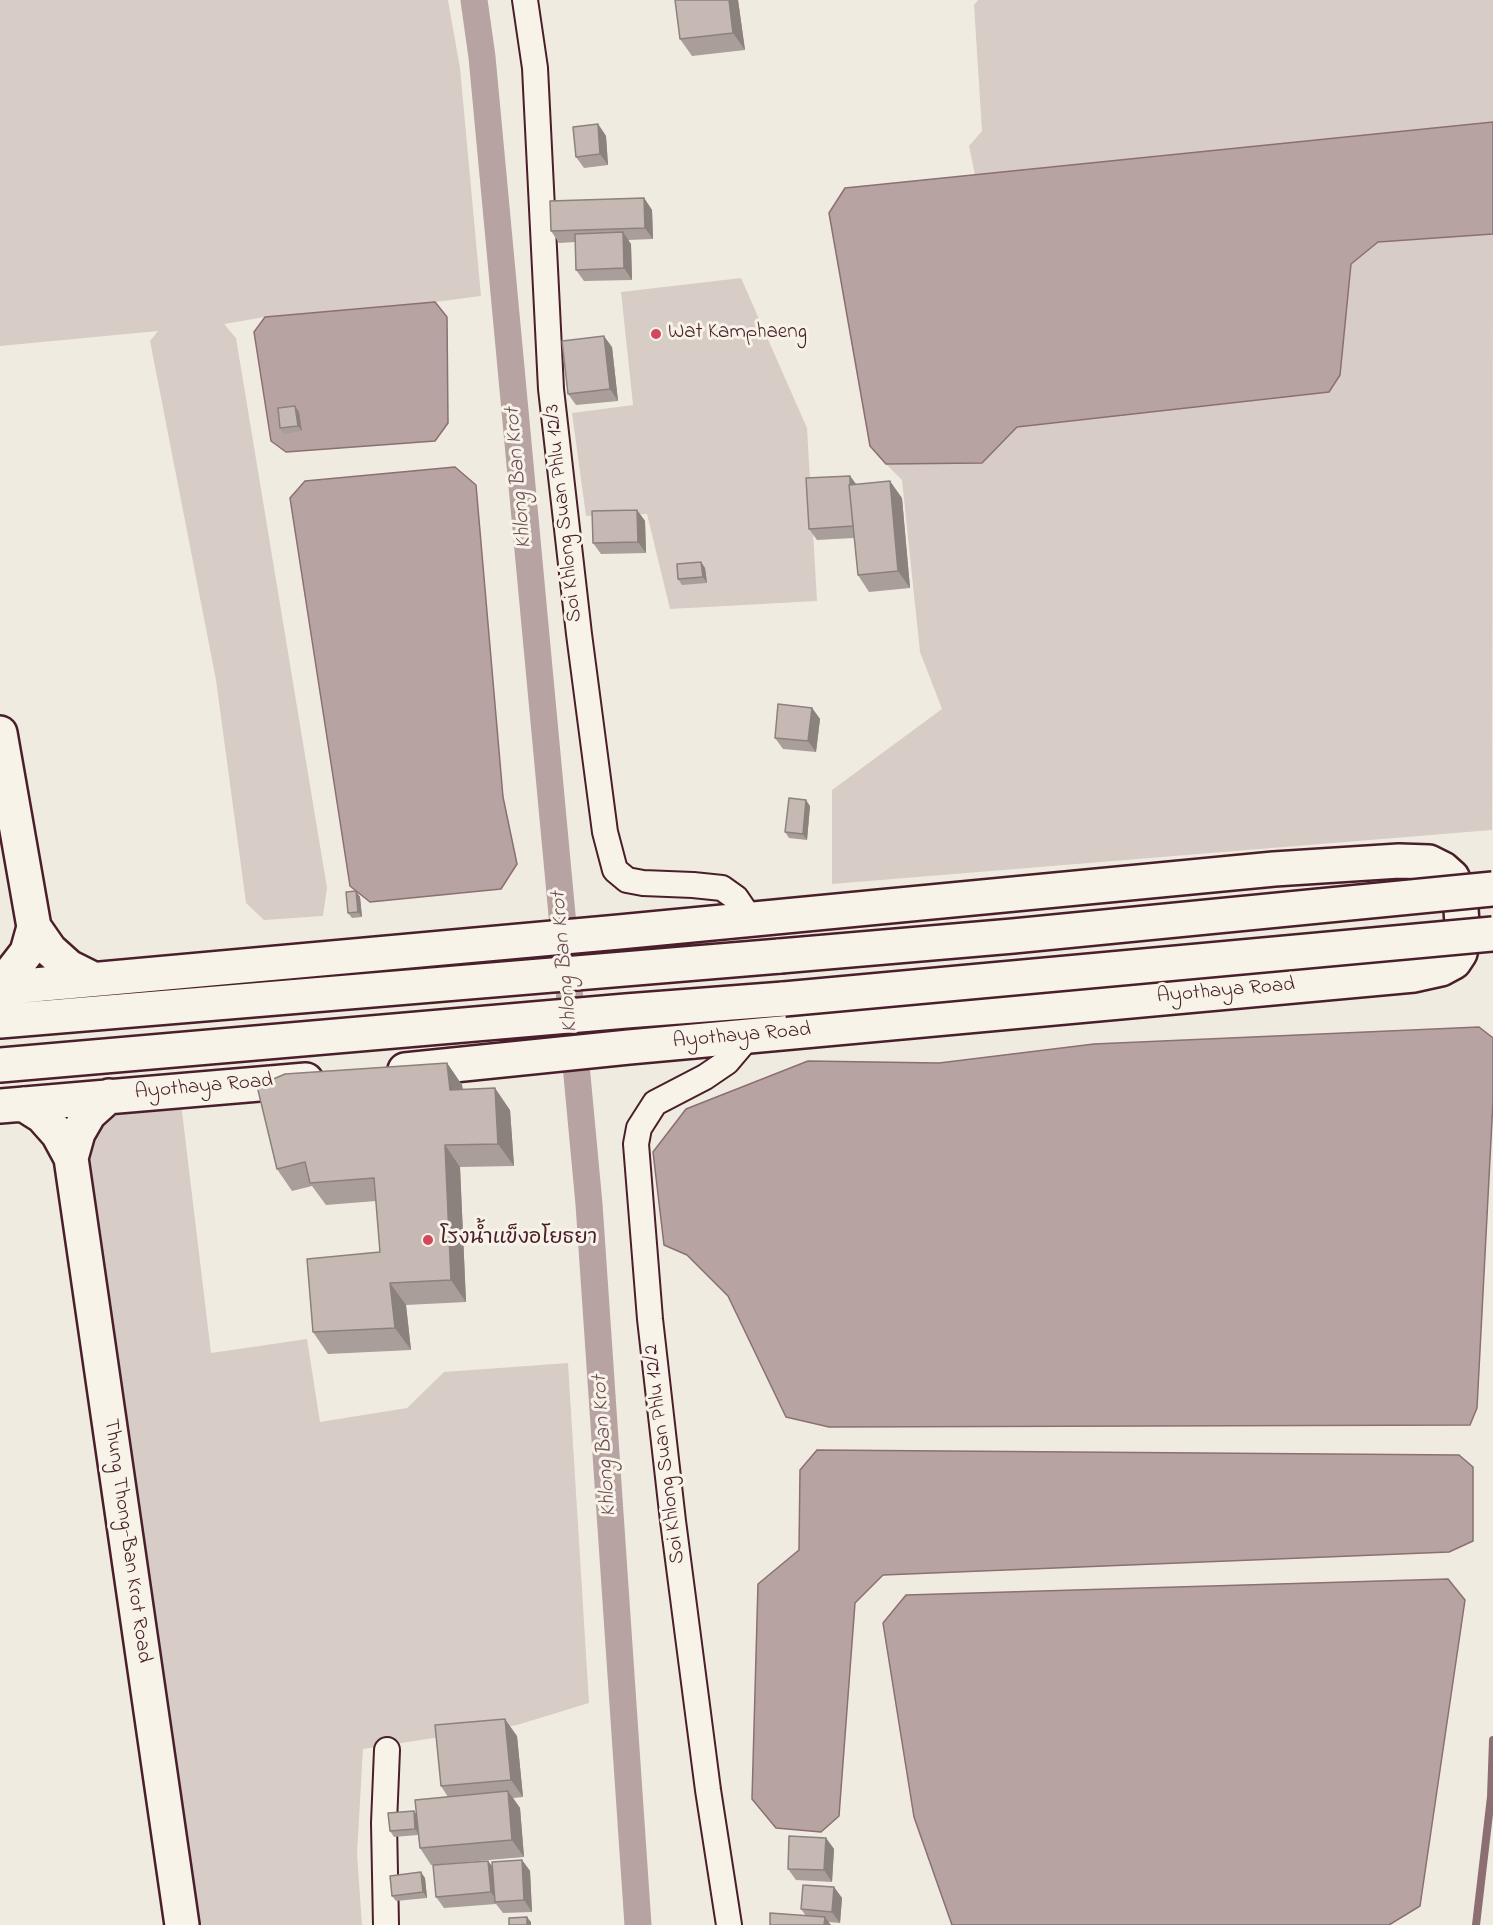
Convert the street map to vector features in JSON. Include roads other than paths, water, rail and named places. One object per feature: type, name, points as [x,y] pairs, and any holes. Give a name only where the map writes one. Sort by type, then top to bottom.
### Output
[{"type":"street","name":"Soi Khlong Suan Phlu 12/3","points":[[525,0],[535,68],[551,390],[605,832],[615,870],[627,880],[722,888],[736,898],[751,920]]},
{"type":"street","points":[[0,734],[34,927],[50,950],[69,967],[93,979]]},
{"type":"street","name":"Ayothaya Road","points":[[0,988],[1262,871],[1399,861],[1429,862],[1443,868],[1452,877],[1460,895],[1463,938],[1460,953],[1454,962],[1441,969],[1414,975],[629,1047],[375,1073]]},
{"type":"street","points":[[0,1022],[1012,936],[1493,889]]},
{"type":"street","points":[[0,981],[10,974],[27,952],[34,927]]},
{"type":"street","name":"Ayothaya Road","points":[[0,1065],[784,999],[1493,934]]},
{"type":"street","name":"Soi Khlong Suan Phlu 12/2","points":[[729,1925],[708,1790],[673,1521],[650,1319],[636,1144],[644,1117],[655,1103],[705,1077],[727,1062],[749,1036]]},
{"type":"street","name":"Ayothaya Road","points":[[12,1105],[340,1077]]},
{"type":"street","name":"Thung Thong-Ban Krot Road","points":[[71,1158],[78,1132],[89,1114],[109,1096]]},
{"type":"street","name":"Thung Thong-Ban Krot Road","points":[[12,1105],[42,1116],[58,1134],[71,1158],[182,1925]]},
{"type":"street","points":[[386,1925],[384,1823],[387,1750]]},
{"type":"waterway","name":"Khlong Ban Krot","points":[[474,0],[482,57],[589,1204],[638,1925]]},
{"type":"waterway","points":[[1476,1925],[1491,1797],[1493,1740]]},
{"type":"place","name":"Wat Kamphaeng","points":[[656,334]]},
{"type":"place","name":"โรงน้ำแข็งอโยธยา","points":[[428,1240]]}]
